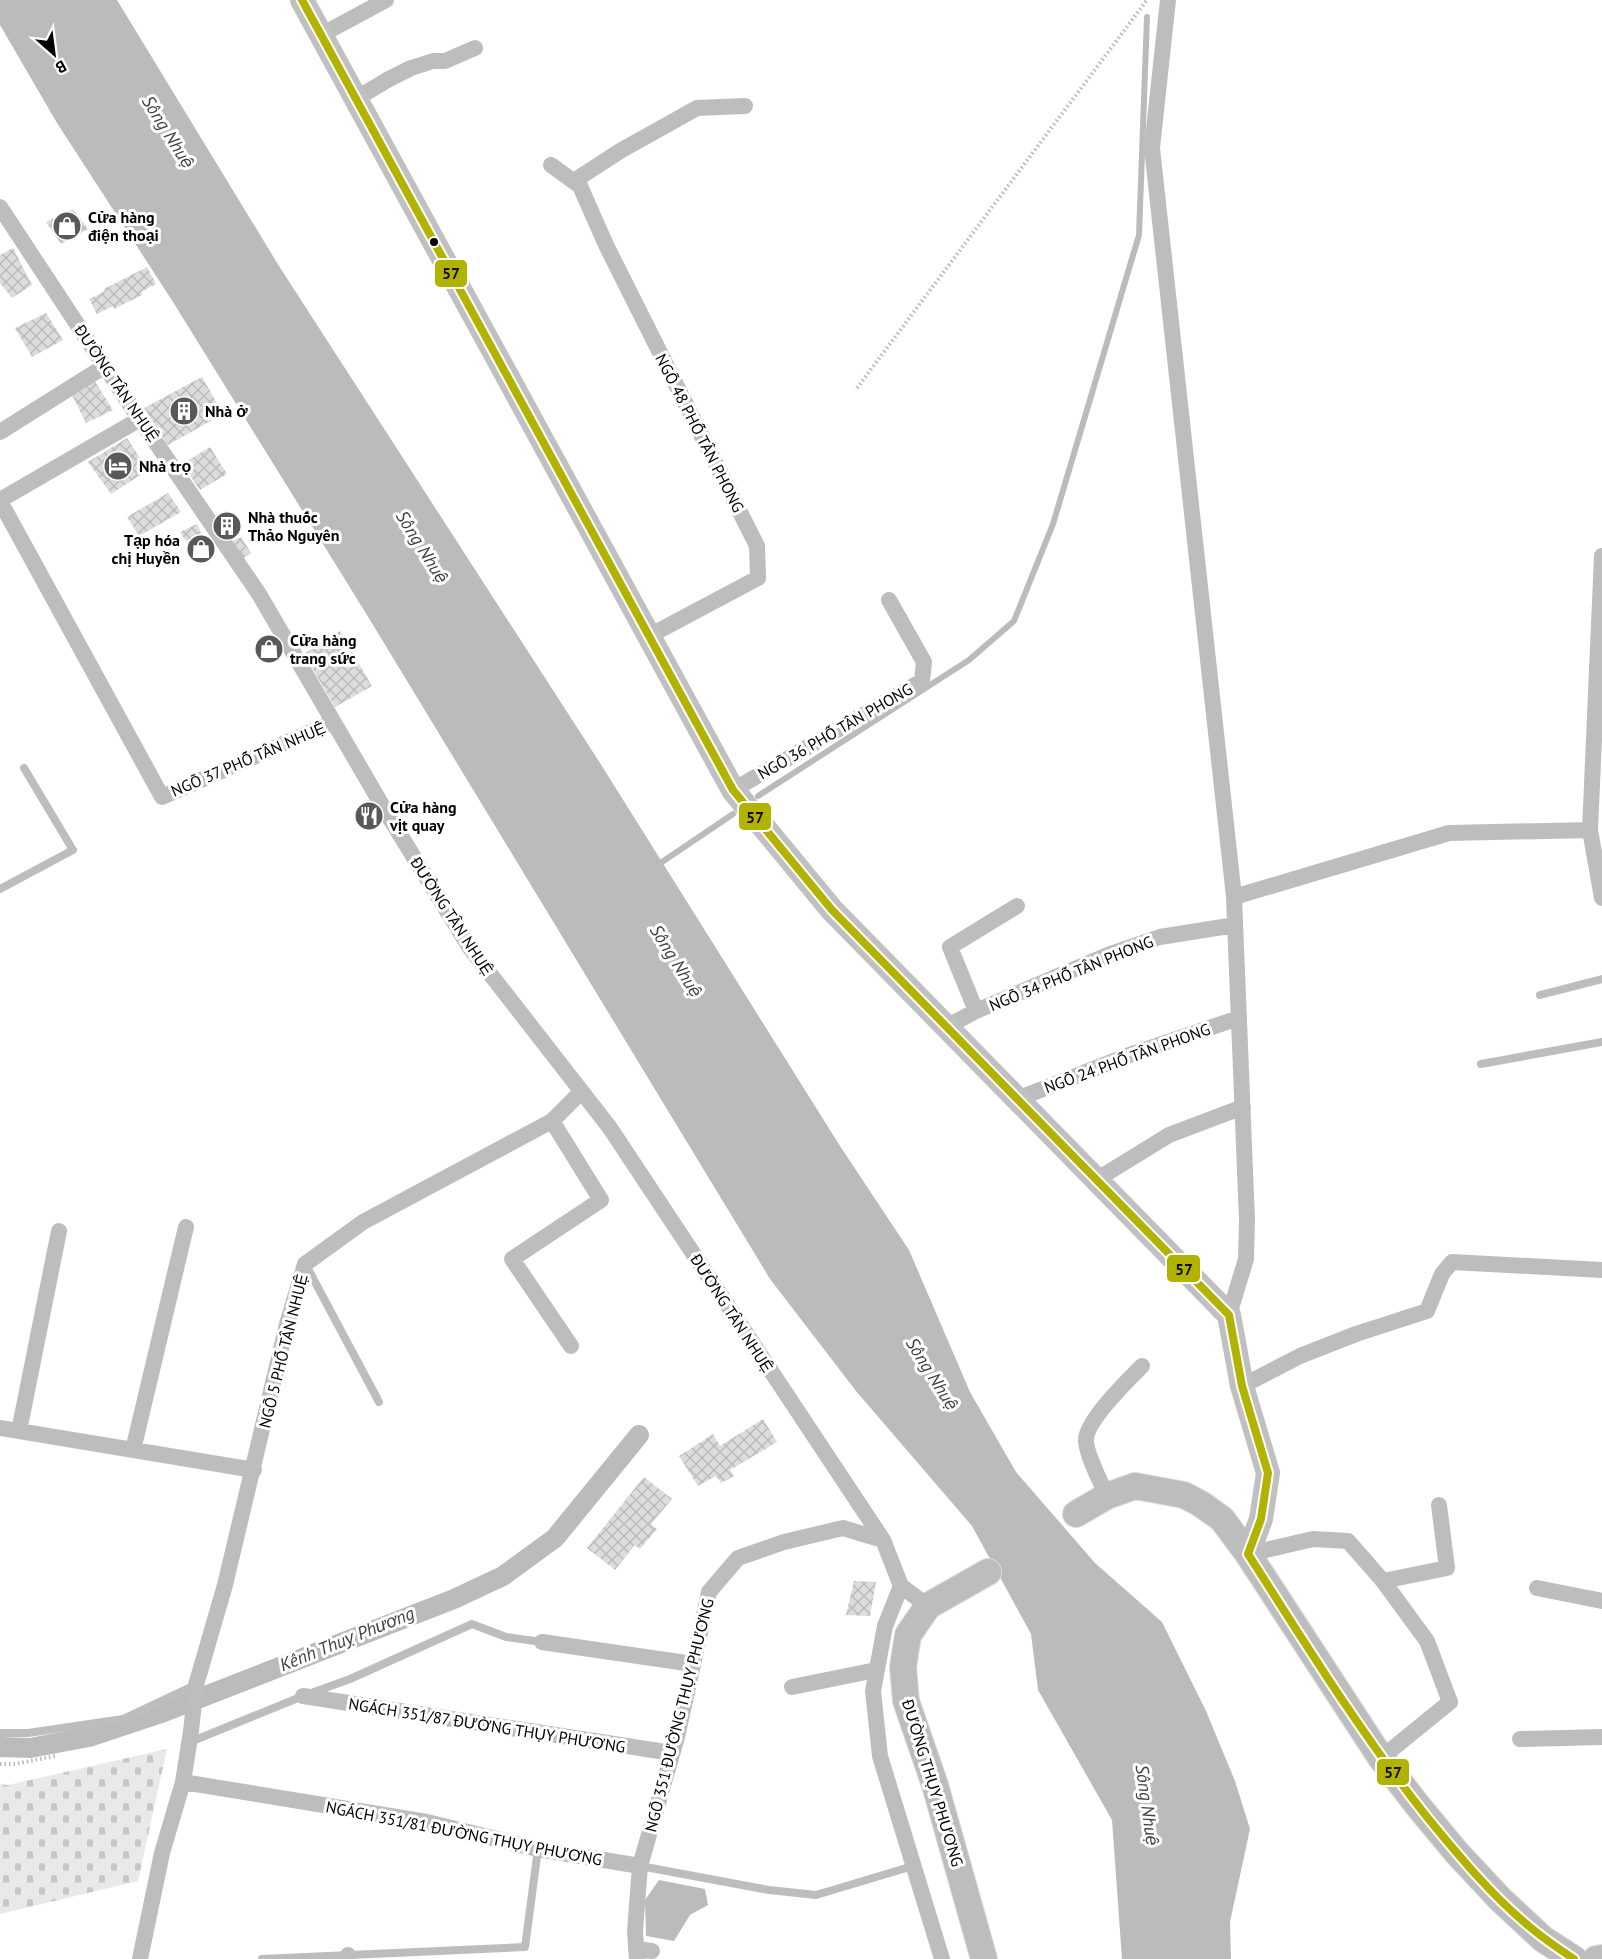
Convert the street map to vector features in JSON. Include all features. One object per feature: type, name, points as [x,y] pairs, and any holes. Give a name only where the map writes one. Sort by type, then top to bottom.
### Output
[{"type":"main road","points":[[1076,1514],[1107,1496],[1135,1486],[1184,1495],[1222,1519],[1248,1554],[1381,1758],[1450,1845],[1500,1899],[1543,1939],[1574,1959]]},
{"type":"main road","name":"ĐƯỜNG THỤY PHƯƠNG","points":[[984,1959],[935,1785],[906,1701],[903,1667],[908,1635],[928,1606],[988,1572]]},
{"type":"main road","points":[[1596,1959],[1602,1958]]},
{"type":"street","points":[[302,0],[733,790],[832,910],[1229,1315]]},
{"type":"street","points":[[1169,1],[1152,148],[1234,897],[1247,1220],[1246,1259],[1229,1315],[1242,1386],[1268,1473],[1261,1519],[1248,1554]]},
{"type":"street","points":[[321,35],[377,2]]},
{"type":"street","points":[[357,98],[389,78],[411,68],[433,61],[445,61],[475,48]]},
{"type":"street","points":[[574,181],[620,151],[697,108],[745,106]]},
{"type":"street","name":"NGÕ 48 PHỐ TÂN PHONG","points":[[551,165],[580,186],[606,245],[757,546],[758,578],[649,636]]},
{"type":"street","name":"ĐƯỜNG TÂN NHUỆ","points":[[0,207],[140,420],[259,594],[386,812],[470,948],[616,1137],[882,1540],[901,1586]]},
{"type":"street","points":[[0,432],[105,366]]},
{"type":"street","points":[[0,500],[140,420]]},
{"type":"street","name":"NGÕ 37 PHỐ TÂN NHUỆ","points":[[0,500],[162,796],[333,722]]},
{"type":"street","points":[[1602,556],[1590,830],[1602,898]]},
{"type":"street","name":"NGÕ 36 PHỐ TÂN PHONG","points":[[733,790],[922,681],[924,662],[889,600]]},
{"type":"street","points":[[1234,897],[1449,833],[1590,830]]},
{"type":"street","points":[[976,1011],[950,947],[1017,906]]},
{"type":"street","name":"NGÕ 34 PHỐ TÂN PHONG","points":[[946,1027],[976,1011],[1110,954],[1160,937],[1235,925]]},
{"type":"street","name":"NGÕ 24 PHỐ TÂN PHONG","points":[[1017,1099],[1132,1054],[1239,1018]]},
{"type":"street","name":"NGÕ 5 PHỐ TÂN NHUỆ","points":[[140,1959],[162,1853],[183,1782],[196,1685],[225,1585],[287,1324],[305,1264],[363,1222],[552,1121],[581,1092]]},
{"type":"street","points":[[1096,1180],[1169,1135],[1243,1107]]},
{"type":"street","points":[[552,1121],[601,1200],[512,1259],[571,1346]]},
{"type":"street","points":[[133,1450],[186,1227]]},
{"type":"street","points":[[19,1431],[59,1231]]},
{"type":"street","points":[[1242,1386],[1300,1356],[1356,1334],[1427,1311],[1442,1274],[1452,1262],[1602,1270]]},
{"type":"street","points":[[1107,1496],[1087,1446],[1087,1432],[1117,1391],[1142,1366]]},
{"type":"street","points":[[0,1428],[254,1470]]},
{"type":"street","points":[[1383,1581],[1447,1568],[1439,1505]]},
{"type":"street","name":"NGÕ 351 ĐƯỜNG THỤY PHƯƠNG","points":[[642,1953],[635,1932],[640,1866],[672,1753],[709,1592],[738,1558],[784,1542],[843,1528],[882,1540]]},
{"type":"street","points":[[1248,1554],[1313,1539],[1348,1541],[1383,1581],[1427,1641],[1450,1701],[1381,1758]]},
{"type":"street","points":[[901,1586],[928,1606]]},
{"type":"street","name":"ĐƯỜNG THỤY PHƯƠNG","points":[[901,1586],[885,1626],[873,1691],[880,1756],[942,1959]]},
{"type":"street","points":[[1538,1588],[1602,1601]]},
{"type":"street","points":[[542,1642],[693,1664]]},
{"type":"street","points":[[792,1687],[876,1670]]},
{"type":"street","name":"NGÁCH 351/87 ĐƯỜNG THỤY PHƯƠNG","points":[[303,1696],[672,1753]]},
{"type":"street","points":[[1520,1738],[1602,1737]]},
{"type":"street","name":"NGÁCH 351/81 ĐƯỜNG THỤY PHƯƠNG","points":[[183,1782],[427,1822],[538,1848],[640,1866]]},
{"type":"lane","points":[[0,889],[73,850],[24,768]]},
{"type":"lane","points":[[1540,994],[1602,979]]},
{"type":"lane","points":[[1481,1064],[1602,1042]]},
{"type":"lane","points":[[305,1264],[379,1402]]},
{"type":"lane","points":[[190,1737],[350,1679],[472,1624],[506,1637],[542,1642]]},
{"type":"lane","points":[[0,1733],[28,1733],[123,1719],[196,1685]]},
{"type":"lane","points":[[262,1959],[348,1957],[525,1947],[538,1848]]},
{"type":"lane","points":[[640,1866],[769,1890],[816,1895],[913,1866]]},
{"type":"path","points":[[857,388],[1147,0]]},
{"type":"path","points":[[0,1764],[15,1764],[55,1756]]},
{"type":"green space","points":[[167,1749],[138,1881],[0,1914],[0,1784],[8,1785]]},
{"type":"water","name":"Sông Nhuệ","points":[[0,0],[117,0],[279,266],[600,763],[840,1146],[909,1250],[970,1392],[1016,1472],[1095,1563],[1162,1622],[1206,1711],[1235,1781],[1250,1829],[1230,1922],[1231,1959],[1122,1959],[1112,1820],[1038,1690],[1031,1634],[972,1526],[856,1391],[770,1279],[367,615],[173,302],[57,123],[0,25]]},
{"type":"water","points":[[659,1880],[705,1889],[708,1905],[690,1915],[674,1941],[646,1936],[645,1900]]},
{"type":"building","name":"Cửa hàng điện thoại","points":[[73,209],[88,229],[61,244],[46,222]]},
{"type":"building","points":[[13,248],[32,285],[12,298],[0,283],[0,255]]},
{"type":"building","points":[[147,267],[156,284],[141,292],[142,295],[114,309],[113,306],[97,314],[89,299]]},
{"type":"building","points":[[46,313],[63,340],[32,357],[15,328]]},
{"type":"building","name":"Nhà ở","points":[[202,377],[223,414],[168,445],[144,408]]},
{"type":"building","points":[[94,380],[113,410],[86,423],[71,393]]},
{"type":"building","name":"Nhà trọ","points":[[127,438],[148,470],[111,494],[88,462]]},
{"type":"building","name":"Nhà trọ","points":[[210,447],[227,474],[200,490],[182,464]]},
{"type":"building","name":"Nhà trọ","points":[[168,493],[181,512],[139,536],[127,517]]},
{"type":"building","name":"Nhà thuốc Thảo Nguyên","points":[[227,510],[240,533],[227,540],[213,519]]},
{"type":"building","points":[[197,524],[201,533],[186,541],[180,532]]},
{"type":"building","points":[[241,537],[251,553],[241,560],[229,543]]},
{"type":"building","name":"Tạp hóa chị Huyền","points":[[203,538],[212,552],[200,560],[190,545]]},
{"type":"building","points":[[340,631],[372,686],[335,707],[304,654]]},
{"type":"building","name":"Cửa hàng trang sức","points":[[269,641],[276,653],[268,657],[262,644]]},
{"type":"building","name":"Cửa hàng vịt quay","points":[[369,800],[380,823],[368,830],[357,810]]},
{"type":"building","points":[[763,1419],[777,1442],[730,1470],[734,1476],[721,1483],[716,1476],[698,1486],[679,1456],[713,1434],[720,1446]]},
{"type":"building","points":[[644,1477],[672,1499],[651,1524],[657,1529],[640,1549],[635,1545],[615,1570],[587,1548]]},
{"type":"building","points":[[854,1581],[876,1582],[870,1616],[846,1615]]},
{"type":"waterway","points":[[758,796],[969,660],[1014,621],[1053,524],[1139,235],[1147,17]]},
{"type":"waterway","points":[[662,862],[733,814]]},
{"type":"waterway","name":"Kênh Thuỵ Phương","points":[[0,1747],[30,1748],[89,1737],[164,1712],[454,1599],[503,1576],[555,1538],[639,1435]]},
{"type":"transit line","name":"57","points":[[302,0],[733,790],[832,910],[1229,1315],[1242,1386],[1268,1473],[1261,1519],[1248,1554]]},
{"type":"transit line","name":"57","points":[[1248,1554],[1356,1721],[1427,1817],[1463,1861],[1502,1902],[1535,1931],[1574,1959]]},
{"type":"place","name":"Cửa hàng điện thoại","points":[[67,226]]},
{"type":"place","name":"Nhà ở","points":[[184,411]]},
{"type":"place","name":"Nhà trọ","points":[[118,466]]},
{"type":"place","name":"Nhà thuốc Thảo Nguyên","points":[[227,526]]},
{"type":"place","name":"Tạp hóa chị Huyền","points":[[201,549]]},
{"type":"place","name":"Cửa hàng trang sức","points":[[269,649]]},
{"type":"place","name":"Cửa hàng vịt quay","points":[[369,816]]}]
